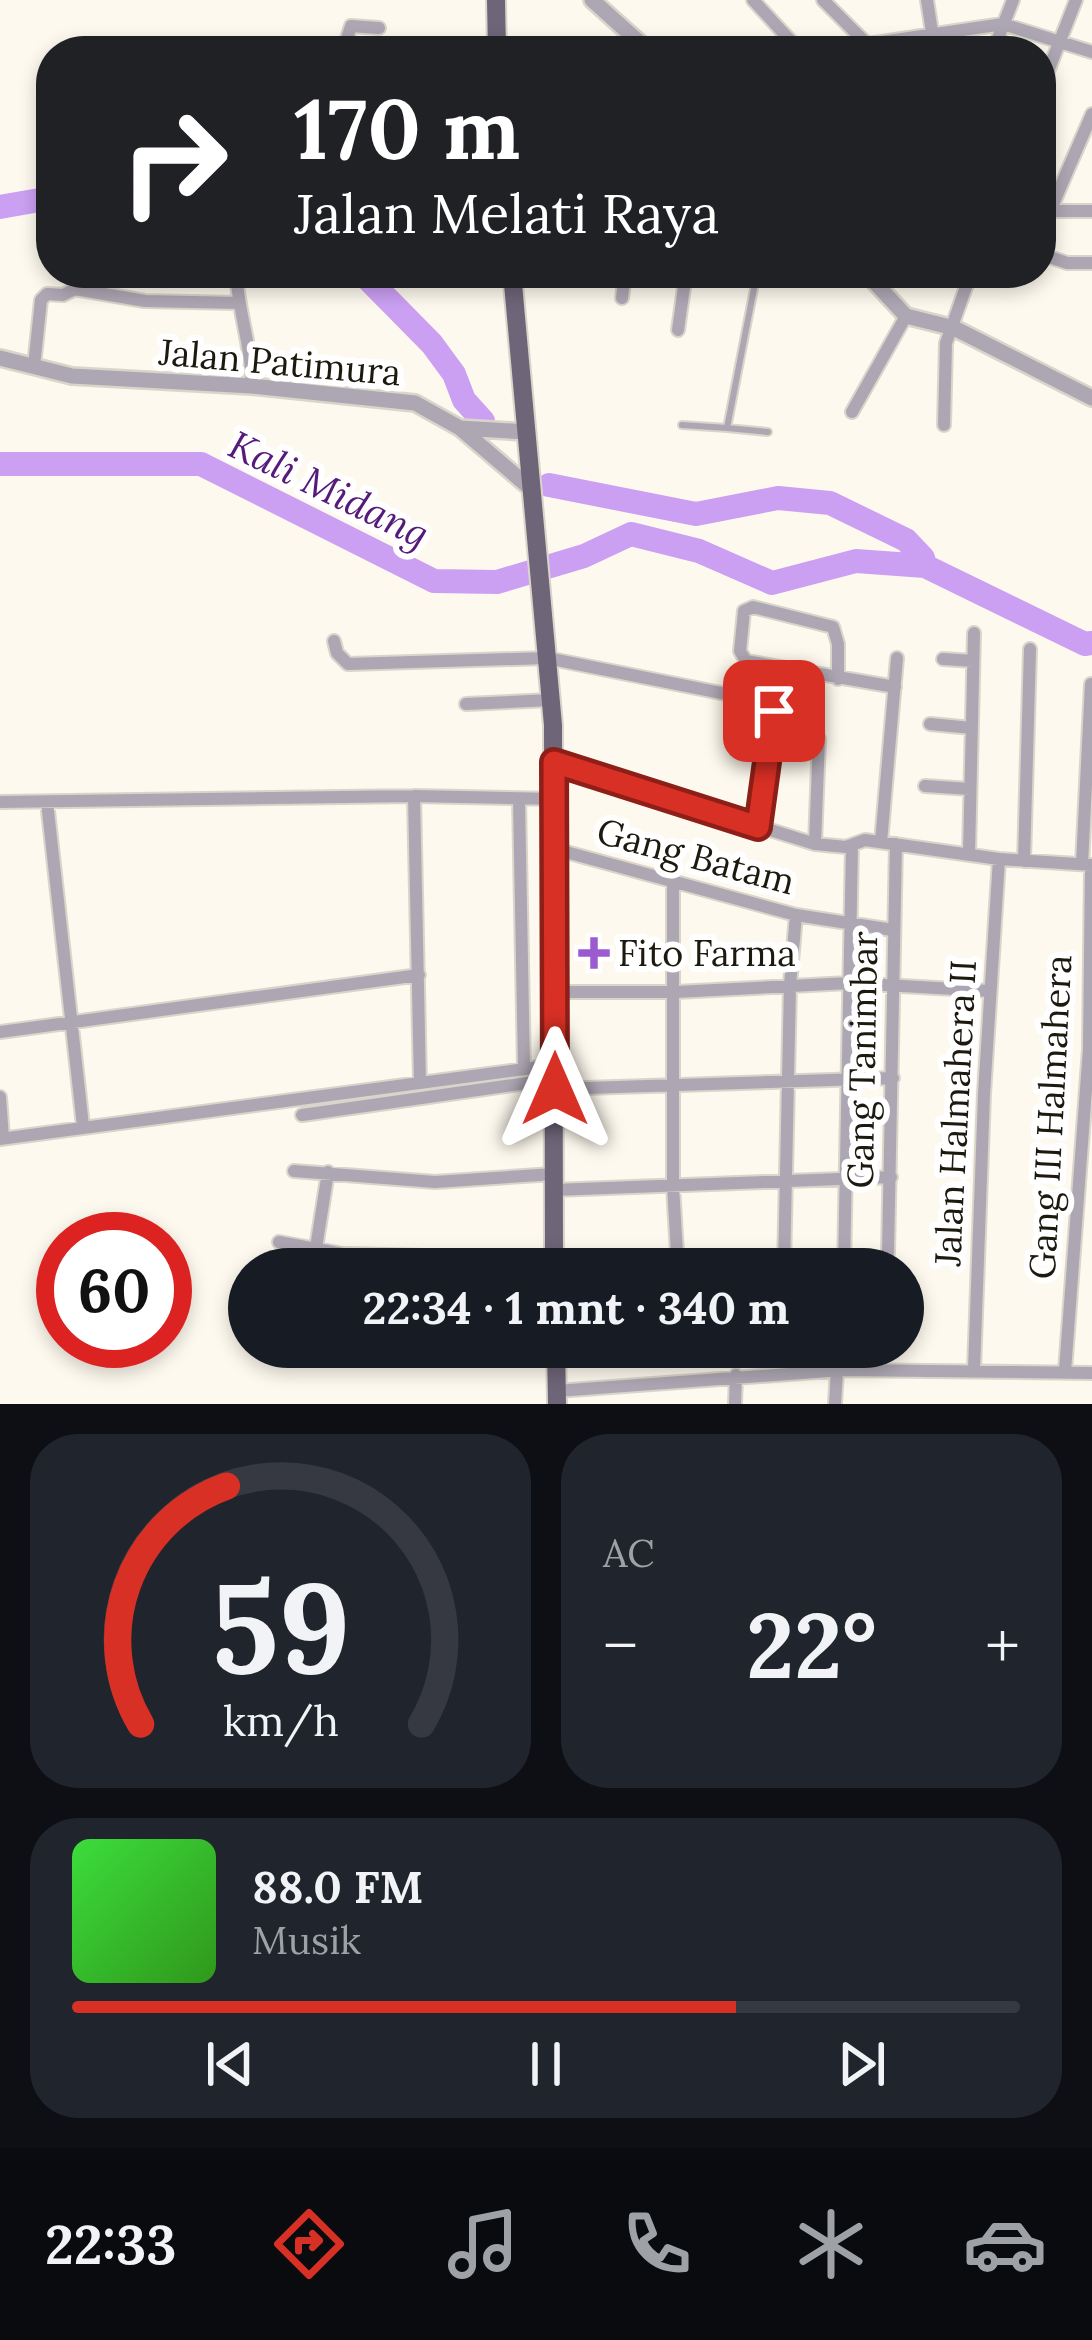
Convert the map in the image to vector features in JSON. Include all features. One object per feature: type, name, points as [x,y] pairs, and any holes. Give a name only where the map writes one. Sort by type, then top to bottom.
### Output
[{"type":"main road","points":[[496,0],[497,36]]},
{"type":"main road","points":[[513,288],[554,762],[554,1248]]},
{"type":"main road","points":[[556,1368],[557,1398]]},
{"type":"street","points":[[592,0],[632,36]]},
{"type":"street","points":[[753,0],[786,36]]},
{"type":"street","points":[[823,0],[855,36]]},
{"type":"street","points":[[927,0],[932,32]]},
{"type":"street","points":[[999,36],[1013,0]]},
{"type":"street","points":[[1056,53],[1076,0]]},
{"type":"street","points":[[917,36],[1003,24],[1044,36]]},
{"type":"street","points":[[348,36],[351,26],[379,28]]},
{"type":"street","points":[[1056,40],[1092,52]]},
{"type":"street","points":[[1056,199],[1092,114]]},
{"type":"street","points":[[1071,162],[1092,162]]},
{"type":"street","points":[[1056,211],[1092,211]]},
{"type":"street","points":[[1056,259],[1092,263]]},
{"type":"street","points":[[237,288],[252,353],[252,386]]},
{"type":"street","points":[[622,298],[623,288]]},
{"type":"street","points":[[678,330],[684,288]]},
{"type":"street","points":[[880,288],[906,316],[954,328],[1092,398]]},
{"type":"street","points":[[944,424],[945,352],[966,288]]},
{"type":"street","points":[[34,366],[40,301],[46,294],[62,295],[75,289],[145,301],[238,303]]},
{"type":"street","points":[[852,412],[906,316]]},
{"type":"street","name":"Jalan Patimura","points":[[0,358],[94,378],[252,386],[415,404],[460,428],[530,487]]},
{"type":"street","points":[[460,428],[527,432]]},
{"type":"street","points":[[838,679],[833,627],[753,607],[744,611],[740,639],[746,661],[838,679],[896,687]]},
{"type":"street","points":[[969,854],[974,634]]},
{"type":"street","points":[[334,641],[337,653],[348,664],[547,658],[771,703],[774,711],[758,827]]},
{"type":"street","points":[[1024,861],[1030,649]]},
{"type":"street","name":"Gang Tanimbar","points":[[888,1248],[894,988],[888,843],[898,658]]},
{"type":"street","points":[[943,659],[973,661]]},
{"type":"street","name":"Gang III Halmahera","points":[[1065,1371],[1089,1048],[1090,684]]},
{"type":"street","points":[[466,704],[551,700]]},
{"type":"street","points":[[930,724],[972,728]]},
{"type":"street","points":[[815,844],[819,739]]},
{"type":"street","points":[[554,762],[815,844],[888,843],[999,859],[1088,865]]},
{"type":"street","points":[[925,786],[970,789]]},
{"type":"street","points":[[0,802],[414,796],[554,799]]},
{"type":"street","points":[[414,796],[420,1083]]},
{"type":"street","points":[[519,799],[524,1068]]},
{"type":"street","points":[[47,802],[83,1126]]},
{"type":"street","points":[[845,1248],[852,845]]},
{"type":"street","name":"Gang Batam","points":[[555,849],[796,915],[893,930]]},
{"type":"street","name":"Jalan Halmahera II","points":[[974,1370],[999,859]]},
{"type":"street","points":[[673,883],[677,1248]]},
{"type":"street","points":[[784,1248],[796,915]]},
{"type":"street","points":[[0,1032],[419,975]]},
{"type":"street","points":[[555,992],[676,992],[849,983],[990,992]]},
{"type":"street","points":[[0,1097],[2,1138],[524,1068],[555,1077],[676,1087],[893,1078]]},
{"type":"street","points":[[302,1115],[555,1077]]},
{"type":"street","points":[[294,1171],[435,1182],[673,1186],[891,1177]]},
{"type":"street","points":[[279,1242],[316,1248],[328,1172]]},
{"type":"street","points":[[557,1398],[736,1376],[840,1370],[1092,1372]]},
{"type":"street","points":[[835,1404],[840,1370]]},
{"type":"street","points":[[734,1404],[736,1376]]},
{"type":"lane","points":[[727,428],[754,288]]},
{"type":"lane","points":[[682,425],[767,432]]},
{"type":"waterway","points":[[0,207],[36,201]]},
{"type":"waterway","points":[[377,288],[432,344],[454,374],[464,400],[483,421]]},
{"type":"waterway","name":"Kali Midang","points":[[0,464],[201,464],[434,581],[497,582],[584,556],[631,534],[699,551],[772,583],[856,561],[925,566],[1085,644],[1092,643]]},
{"type":"waterway","points":[[549,485],[696,514],[778,498],[830,503],[906,540],[925,566]]},
{"type":"place","name":"Fito Farma","points":[[594,953]]},
{"type":"route","points":[[555,1089],[554,762],[758,827],[774,711]]}]
